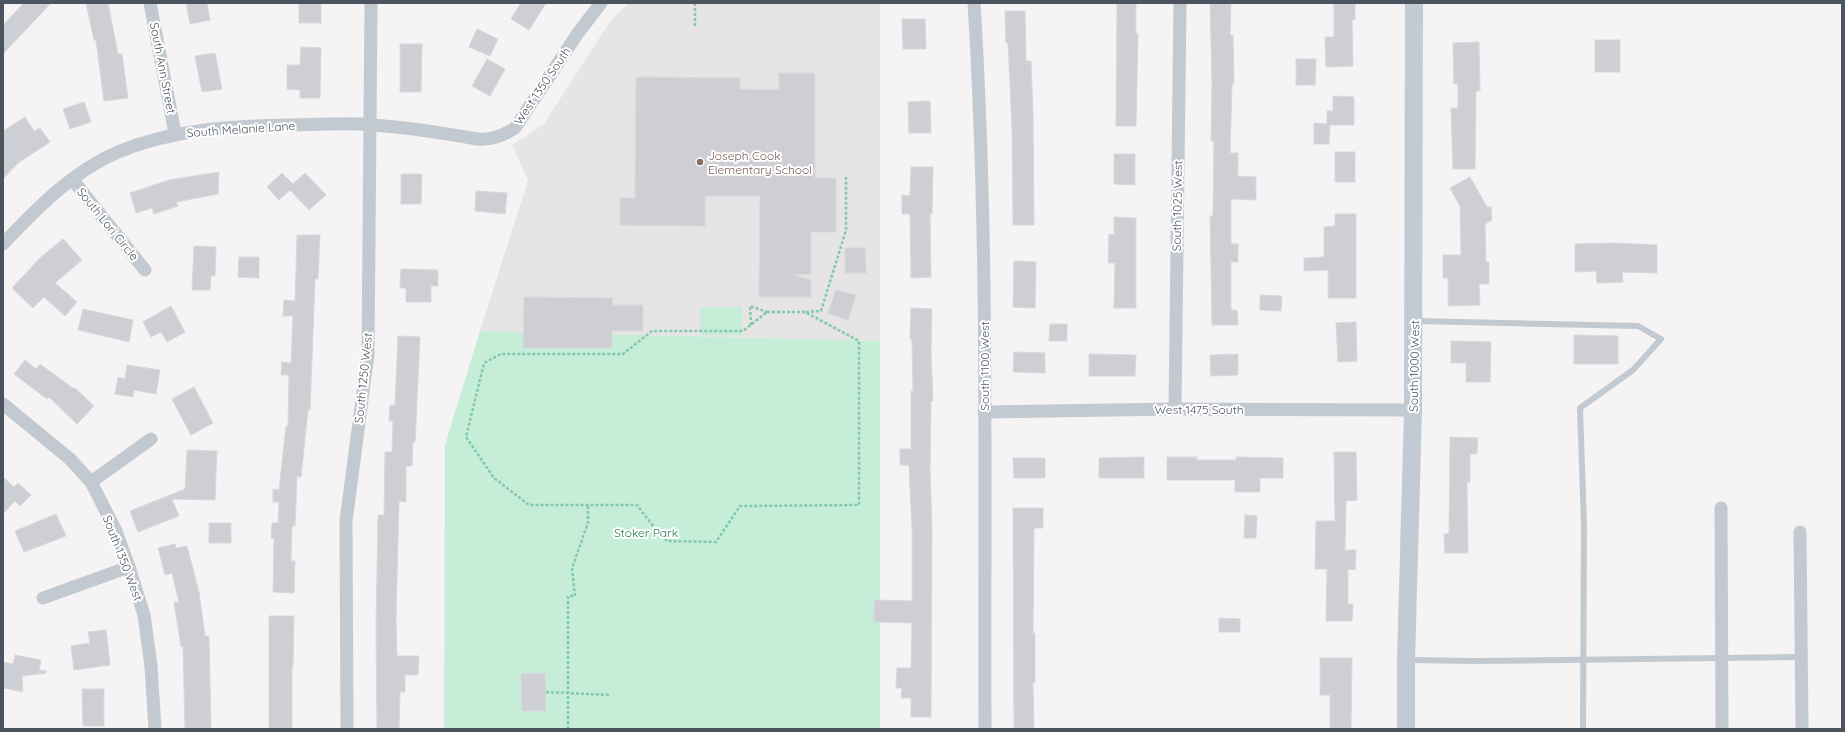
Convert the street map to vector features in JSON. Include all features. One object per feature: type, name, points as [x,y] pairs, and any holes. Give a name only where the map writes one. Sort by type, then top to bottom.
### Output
[{"type":"main road","name":"South 1000 West","points":[[1406,729],[1406,660],[1414,321],[1414,3]]},
{"type":"street","name":"South Ann Street","points":[[150,3],[175,133]]},
{"type":"street","name":"South 1250 West","points":[[347,729],[346,521],[368,354],[371,3]]},
{"type":"street","name":"West 1350 South","points":[[370,124],[477,139],[490,140],[502,136],[515,128],[578,34],[601,3]]},
{"type":"street","name":"South 1100 West","points":[[974,3],[981,142],[984,276],[984,729]]},
{"type":"street","name":"South 1025 West","points":[[1175,409],[1180,3]]},
{"type":"street","name":"South Melanie Lane","points":[[3,244],[44,203],[72,179],[117,152],[175,133],[248,126],[370,124]]},
{"type":"street","name":"South Lori Circle","points":[[72,179],[145,270]]},
{"type":"street","name":"South 1350 West","points":[[3,404],[70,460],[91,482],[116,531],[144,615],[151,666],[155,729]]},
{"type":"street","name":"West 1475 South","points":[[984,412],[1175,409],[1413,410]]},
{"type":"street","points":[[91,482],[150,439]]},
{"type":"street","points":[[1721,508],[1722,729]]},
{"type":"street","points":[[1800,532],[1802,729]]},
{"type":"street","points":[[43,598],[129,567]]},
{"type":"lane","points":[[1414,321],[1638,326],[1661,339],[1633,370],[1580,408],[1584,525],[1583,729]]},
{"type":"lane","points":[[1406,660],[1476,661],[1801,658]]},
{"type":"path","points":[[695,3],[695,26]]},
{"type":"path","points":[[751,325],[750,306],[767,312],[820,311],[846,230],[846,177]]},
{"type":"path","points":[[767,312],[743,331],[652,331],[623,354],[501,354],[484,363],[466,437],[494,478],[529,505],[637,505],[654,527],[667,540],[716,542],[740,506],[858,505],[860,341],[805,312]]},
{"type":"path","points":[[568,729],[568,596],[575,596],[572,568],[588,523],[588,505]]},
{"type":"path","points":[[546,692],[609,695]]},
{"type":"shaded area","name":"Joseph Cook Elementary School","points":[[629,3],[880,3],[880,341],[480,331],[528,180],[512,145],[543,125],[611,20]]},
{"type":"green space","points":[[700,307],[742,307],[742,335],[700,335]]},
{"type":"green space","name":"Stoker Park","points":[[480,331],[880,341],[880,729],[444,729],[445,445]]},
{"type":"building","points":[[24,3],[51,3],[3,54],[3,25]]},
{"type":"building","points":[[86,3],[108,3],[118,54],[122,54],[128,98],[104,101],[96,40],[94,40]]},
{"type":"building","points":[[186,3],[207,3],[210,20],[190,24]]},
{"type":"building","points":[[299,3],[321,3],[321,23],[299,23]]},
{"type":"building","points":[[521,3],[546,3],[529,30],[511,19]]},
{"type":"building","points":[[1117,3],[1136,3],[1136,34],[1138,34],[1136,126],[1116,126]]},
{"type":"building","points":[[1210,3],[1231,3],[1230,35],[1233,35],[1234,84],[1232,84],[1230,153],[1238,153],[1238,176],[1256,177],[1256,200],[1231,199],[1231,244],[1238,244],[1238,262],[1231,262],[1231,310],[1237,310],[1238,325],[1212,325],[1210,216],[1213,216],[1214,141],[1211,141],[1212,84]]},
{"type":"building","points":[[1334,3],[1355,3],[1355,20],[1352,20],[1353,66],[1326,67],[1325,37],[1334,37]]},
{"type":"building","points":[[1005,11],[1025,11],[1026,61],[1031,61],[1034,225],[1013,225],[1012,127]]},
{"type":"building","points":[[902,19],[925,19],[926,49],[903,49]]},
{"type":"building","points":[[477,29],[498,39],[490,56],[469,47]]},
{"type":"building","points":[[1595,40],[1620,40],[1620,72],[1595,72]]},
{"type":"building","points":[[1479,42],[1480,91],[1476,91],[1475,169],[1453,169],[1451,108],[1458,108],[1458,84],[1454,84],[1453,43]]},
{"type":"building","points":[[400,44],[422,44],[421,92],[400,92]]},
{"type":"building","points":[[301,47],[321,48],[320,98],[300,98],[300,90],[287,89],[287,65],[300,65]]},
{"type":"building","points":[[215,53],[222,89],[202,92],[195,56]]},
{"type":"building","points":[[487,59],[505,69],[490,96],[472,86]]},
{"type":"building","points":[[1296,59],[1316,59],[1315,85],[1296,85]]},
{"type":"building","points":[[779,73],[815,73],[815,178],[836,178],[836,232],[811,232],[811,274],[793,275],[811,280],[811,297],[759,297],[760,196],[705,196],[705,226],[620,225],[620,198],[635,198],[636,77],[740,78],[740,89],[779,90]]},
{"type":"building","points":[[1333,96],[1354,97],[1354,125],[1330,125],[1329,144],[1314,144],[1314,123],[1327,124],[1327,111],[1333,111]]},
{"type":"building","points":[[930,101],[931,133],[909,133],[908,102]]},
{"type":"building","points":[[84,102],[91,122],[70,129],[63,109]]},
{"type":"building","points":[[25,117],[34,131],[40,128],[50,142],[18,163],[3,179],[3,131]]},
{"type":"building","points":[[1335,152],[1355,152],[1355,182],[1335,182]]},
{"type":"building","points":[[1114,154],[1135,154],[1135,185],[1114,184]]},
{"type":"building","points":[[911,167],[933,167],[932,214],[930,214],[931,277],[911,278],[910,214],[902,214],[902,195],[910,196]]},
{"type":"building","points":[[219,172],[218,194],[176,202],[178,206],[154,214],[152,208],[136,213],[130,193],[169,180]]},
{"type":"building","points":[[282,173],[293,184],[305,173],[326,195],[309,210],[290,190],[279,200],[267,187]]},
{"type":"building","points":[[401,174],[422,174],[421,204],[401,204]]},
{"type":"building","points":[[1470,177],[1487,207],[1491,207],[1492,220],[1485,224],[1486,262],[1489,262],[1489,284],[1479,284],[1480,305],[1448,306],[1448,278],[1443,278],[1443,255],[1461,255],[1460,206],[1450,188]]},
{"type":"building","points":[[476,191],[507,193],[505,214],[475,211]]},
{"type":"building","points":[[1335,214],[1356,214],[1356,298],[1328,298],[1328,270],[1304,271],[1304,258],[1324,257],[1324,227],[1335,226]]},
{"type":"building","points":[[1114,217],[1136,218],[1136,308],[1114,308],[1115,263],[1108,263],[1109,234],[1114,235]]},
{"type":"building","points":[[297,235],[320,235],[318,279],[315,279],[310,410],[308,410],[301,477],[297,476],[295,526],[292,526],[291,561],[295,561],[294,593],[273,592],[274,539],[271,538],[272,523],[278,523],[279,502],[273,502],[273,489],[279,490],[286,426],[288,426],[289,375],[281,375],[282,362],[291,363],[293,316],[283,316],[284,300],[295,301]]},
{"type":"building","points":[[63,239],[82,260],[55,283],[77,302],[65,316],[44,297],[33,308],[12,288],[41,257]]},
{"type":"building","points":[[1613,243],[1657,245],[1657,273],[1622,272],[1623,282],[1597,283],[1596,271],[1575,272],[1575,244]]},
{"type":"building","points":[[194,246],[216,247],[215,276],[211,276],[210,290],[192,290]]},
{"type":"building","points":[[845,248],[865,248],[866,273],[845,273]]},
{"type":"building","points":[[239,257],[259,257],[259,278],[238,277]]},
{"type":"building","points":[[1014,261],[1036,262],[1035,308],[1013,307]]},
{"type":"building","points":[[401,269],[438,270],[438,286],[431,286],[431,302],[406,302],[406,288],[400,288]]},
{"type":"building","points":[[836,290],[856,295],[848,320],[828,313]]},
{"type":"building","points":[[1260,295],[1282,296],[1281,311],[1260,310]]},
{"type":"building","points":[[524,297],[613,298],[612,305],[643,305],[643,331],[612,331],[612,348],[523,348]]},
{"type":"building","points":[[171,306],[185,332],[167,342],[161,332],[151,337],[143,322]]},
{"type":"building","points":[[911,308],[932,309],[931,352],[933,401],[931,401],[930,470],[932,529],[931,717],[911,717],[911,698],[901,698],[902,688],[896,688],[897,668],[911,668],[912,623],[874,622],[874,600],[912,601],[912,530],[909,465],[900,465],[900,449],[911,449],[911,391],[913,391],[912,339],[910,339]]},
{"type":"building","points":[[83,309],[133,320],[129,342],[78,330]]},
{"type":"building","points":[[1356,322],[1357,361],[1338,362],[1336,323]]},
{"type":"building","points":[[1050,324],[1067,324],[1067,341],[1049,341]]},
{"type":"building","points":[[1574,335],[1618,336],[1618,364],[1574,364]]},
{"type":"building","points":[[398,336],[420,337],[415,442],[413,442],[412,466],[406,466],[406,502],[399,501],[396,617],[397,656],[419,656],[418,675],[405,675],[405,692],[400,692],[399,729],[377,729],[376,628],[378,515],[384,515],[385,452],[392,452],[393,421],[389,421],[390,405],[395,405]]},
{"type":"building","points":[[1451,341],[1491,342],[1490,382],[1466,382],[1466,363],[1451,363]]},
{"type":"building","points":[[1014,352],[1045,353],[1045,373],[1013,372]]},
{"type":"building","points":[[1089,354],[1136,355],[1135,376],[1089,376]]},
{"type":"building","points":[[1238,354],[1238,375],[1211,376],[1210,355]]},
{"type":"building","points":[[25,360],[36,369],[40,364],[74,389],[75,388],[94,406],[77,424],[49,397],[47,399],[14,374]]},
{"type":"building","points":[[127,365],[160,370],[156,394],[134,390],[133,397],[115,394],[118,377],[125,379]]},
{"type":"building","points":[[194,387],[213,423],[191,435],[172,399]]},
{"type":"building","points":[[1450,437],[1478,438],[1477,454],[1470,454],[1470,482],[1467,482],[1468,553],[1445,553],[1444,534],[1449,534]]},
{"type":"building","points":[[187,450],[217,451],[215,500],[172,499],[179,516],[138,532],[130,511],[185,489]]},
{"type":"building","points":[[1334,452],[1356,452],[1357,500],[1346,501],[1345,550],[1356,550],[1355,570],[1348,569],[1348,604],[1353,604],[1352,621],[1326,621],[1327,569],[1315,569],[1316,521],[1335,521]]},
{"type":"building","points":[[1144,457],[1144,478],[1099,478],[1099,458]]},
{"type":"building","points":[[1167,457],[1197,457],[1197,460],[1236,460],[1236,457],[1283,458],[1283,478],[1260,478],[1260,492],[1235,492],[1235,480],[1167,480]]},
{"type":"building","points":[[1013,458],[1045,458],[1045,478],[1014,478]]},
{"type":"building","points":[[3,477],[14,487],[18,483],[31,495],[20,506],[15,501],[3,514]]},
{"type":"building","points":[[1013,508],[1043,508],[1043,528],[1034,528],[1034,729],[1014,729]]},
{"type":"building","points":[[56,514],[66,536],[24,552],[15,531]]},
{"type":"building","points":[[1245,515],[1257,516],[1256,538],[1244,538]]},
{"type":"building","points":[[209,523],[231,523],[231,543],[209,543]]},
{"type":"building","points":[[175,544],[176,548],[187,546],[199,592],[205,636],[209,636],[211,729],[185,729],[183,646],[181,647],[174,602],[179,602],[172,573],[165,575],[158,548]]},
{"type":"building","points":[[269,616],[294,616],[292,729],[269,729]]},
{"type":"building","points":[[1219,618],[1240,619],[1240,632],[1219,632]]},
{"type":"building","points":[[106,630],[110,665],[74,670],[71,646],[90,643],[88,632]]},
{"type":"building","points":[[15,655],[41,660],[39,670],[46,671],[46,673],[22,676],[23,692],[3,688],[3,662],[13,664]]},
{"type":"building","points":[[1320,658],[1352,658],[1351,729],[1330,729],[1330,695],[1320,695]]},
{"type":"building","points":[[545,673],[546,711],[522,711],[521,674]]},
{"type":"building","points":[[82,689],[104,689],[104,726],[83,726]]},
{"type":"place","name":"Joseph Cook Elementary School","points":[[700,162]]}]
